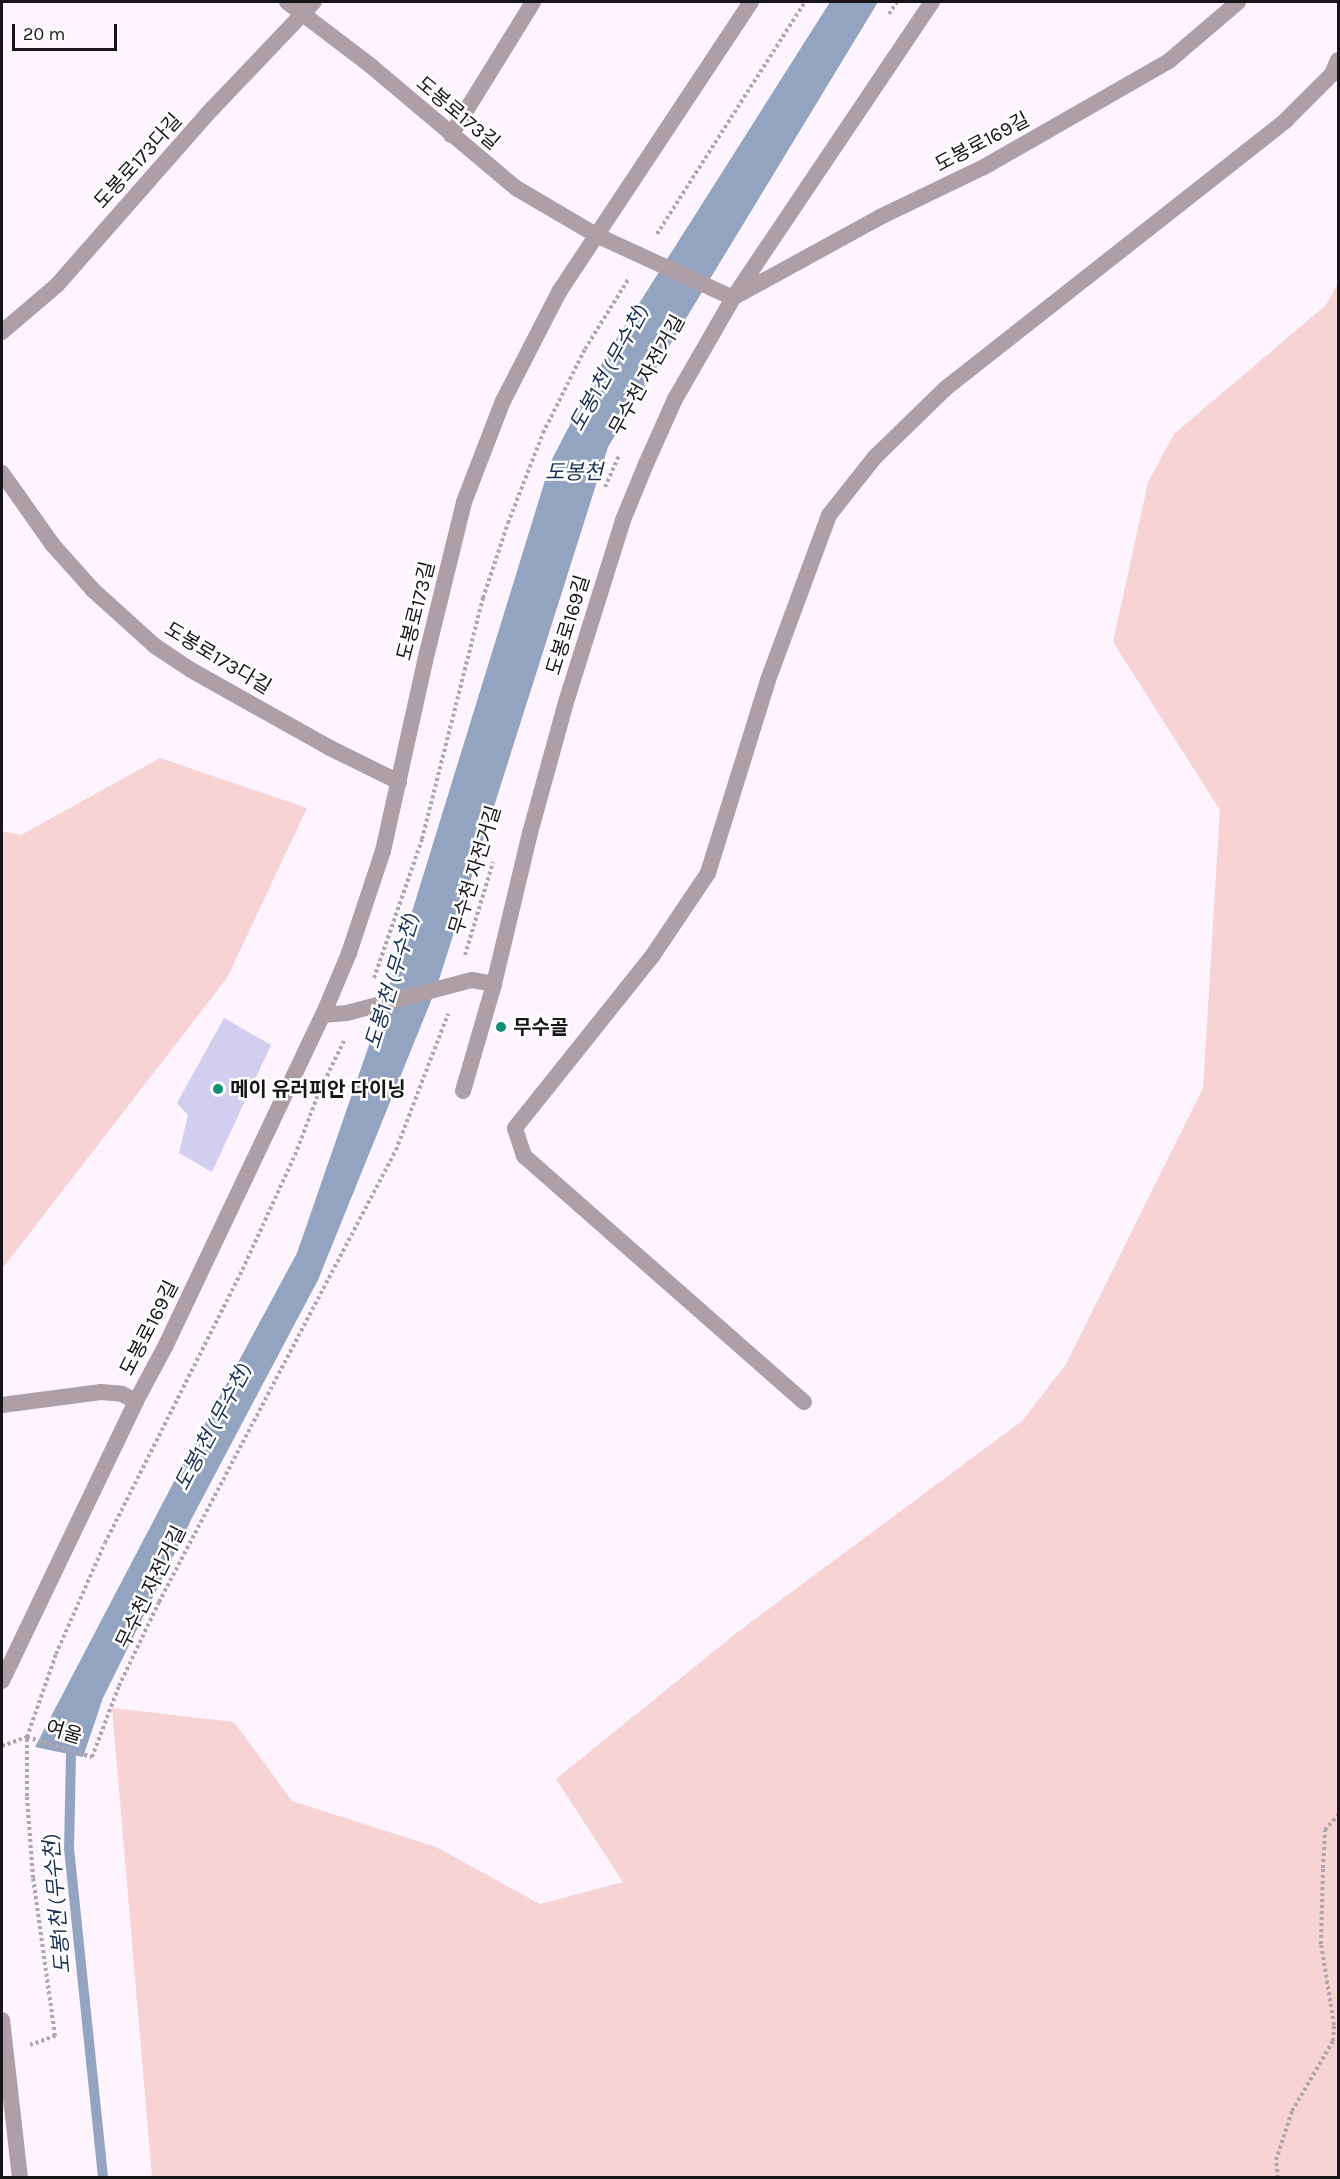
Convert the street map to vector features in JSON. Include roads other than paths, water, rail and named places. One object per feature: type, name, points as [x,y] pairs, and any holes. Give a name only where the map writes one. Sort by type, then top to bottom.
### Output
[{"type":"street","points":[[287,2],[301,13]]},
{"type":"street","name":"도봉로173다길","points":[[2,332],[57,285],[301,13],[314,2]]},
{"type":"street","points":[[451,135],[533,2]]},
{"type":"street","name":"도봉로173길","points":[[323,1015],[363,919],[383,851],[427,652],[464,502],[503,401],[559,292],[751,2]]},
{"type":"street","name":"도봉로169길","points":[[463,1091],[494,984],[530,833],[564,710],[623,520],[675,399],[727,296],[932,2]]},
{"type":"street","name":"도봉로169길","points":[[727,296],[880,217],[984,167],[1169,61],[1238,2]]},
{"type":"street","name":"도봉로173길","points":[[301,13],[370,66],[516,188],[596,235]]},
{"type":"street","points":[[804,1402],[524,1156],[515,1128],[653,956],[708,873],[768,680],[829,515],[875,457],[946,388],[1286,120],[1332,74],[1338,60]]},
{"type":"street","points":[[596,235],[727,296]]},
{"type":"street","name":"도봉로173다길","points":[[2,473],[52,544],[93,590],[155,646],[190,670],[330,748],[399,782]]},
{"type":"street","points":[[323,1015],[347,1013],[472,980],[494,984]]},
{"type":"street","name":"도봉로169길","points":[[2,1681],[136,1401],[170,1337],[323,1015]]},
{"type":"street","points":[[2,1405],[101,1392],[122,1394],[136,1401]]},
{"type":"street","points":[[2,2020],[20,2178]]},
{"type":"water","name":"도봉천","points":[[830,2],[878,2],[608,447],[437,986],[318,1280],[193,1516],[103,1698],[83,1757],[35,1747],[297,1253],[386,996],[551,461],[607,354]]},
{"type":"waterway","name":"도봉1천 (무수천)","points":[[75,1742],[71,1755],[69,1848],[103,2178]]},
{"type":"place","name":"무수골","points":[[501,1027]]},
{"type":"place","name":"메이 유러피안 다이닝","points":[[218,1089]]}]
